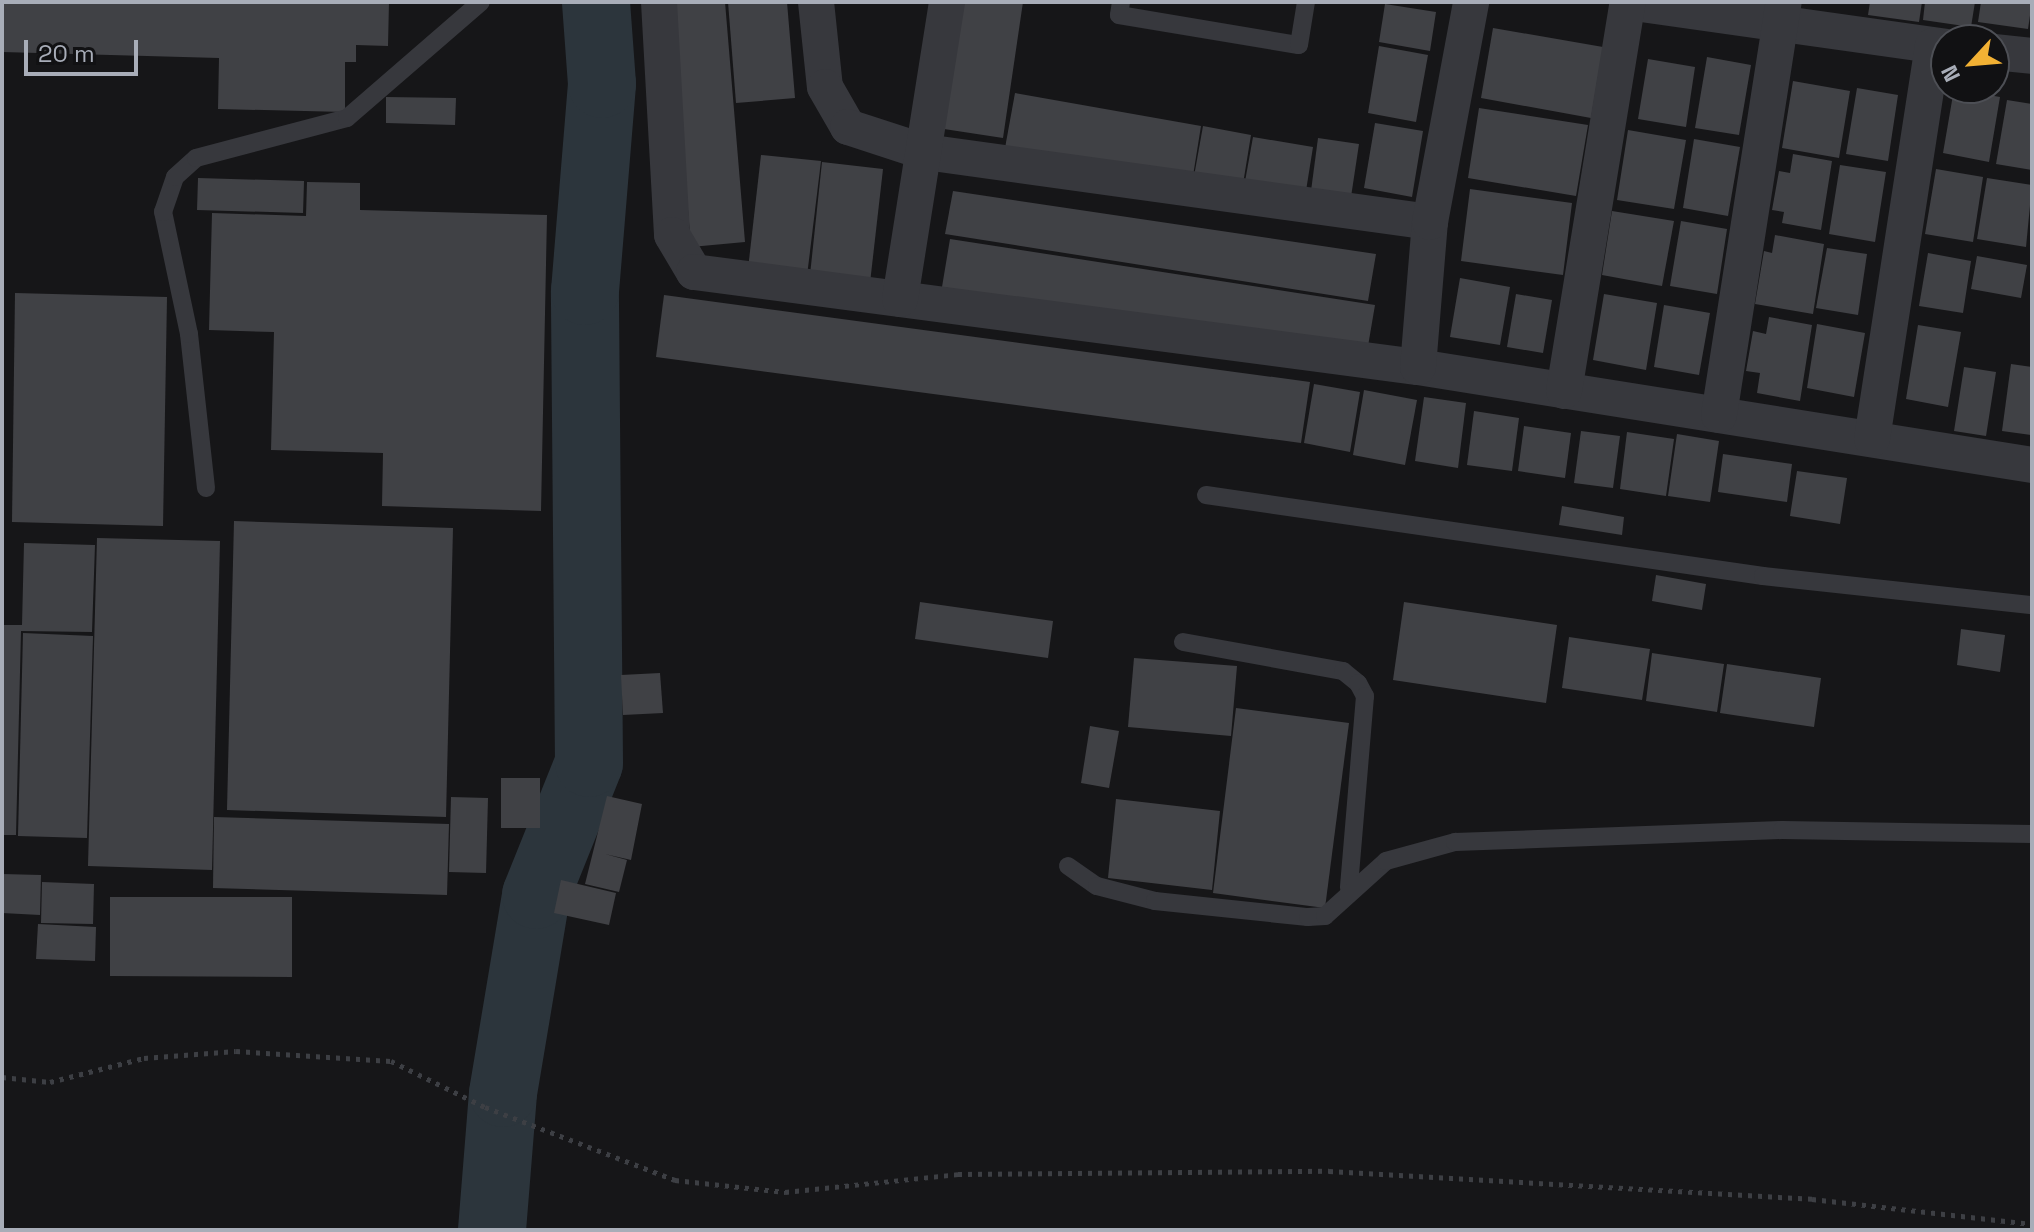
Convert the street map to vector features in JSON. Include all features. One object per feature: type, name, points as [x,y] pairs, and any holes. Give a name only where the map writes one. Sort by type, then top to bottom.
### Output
[{"type":"street","points":[[659,2],[672,235],[680,257],[694,272],[1418,367],[2032,465]]},
{"type":"street","points":[[816,2],[825,87],[848,127],[925,152],[1430,222]]},
{"type":"street","points":[[900,299],[947,2]]},
{"type":"street","points":[[1418,367],[1430,222],[1471,2]]},
{"type":"street","points":[[1564,391],[1627,2],[1783,11],[1930,44]]},
{"type":"street","points":[[1719,415],[1783,11]]},
{"type":"street","points":[[2010,54],[2032,56]]},
{"type":"street","points":[[1872,439],[1930,99]]},
{"type":"lane","points":[[206,488],[189,334],[163,212],[175,177],[196,158],[347,118],[481,2]]},
{"type":"lane","points":[[1121,2],[1119,15],[1299,45],[1306,2]]},
{"type":"lane","points":[[1206,495],[1763,576],[2032,605]]},
{"type":"lane","points":[[1183,642],[1343,671],[1358,683],[1365,696],[1349,887]]},
{"type":"lane","points":[[1068,866],[1097,886],[1155,901],[1308,917],[1325,916],[1349,887],[1386,861],[1455,842],[1782,830],[2032,834]]},
{"type":"path","points":[[2,1077],[50,1082],[144,1058],[236,1051],[391,1061],[485,1107],[675,1180],[785,1192],[958,1174],[1329,1171],[1799,1198],[2032,1224]]},
{"type":"building","points":[[2,2],[389,2],[388,46],[356,45],[356,62],[345,62],[345,112],[218,109],[219,58],[2,52]]},
{"type":"building","points":[[671,2],[725,2],[745,242],[691,247]]},
{"type":"building","points":[[728,2],[787,2],[795,98],[736,103]]},
{"type":"building","points":[[964,2],[1023,2],[1003,138],[944,129]]},
{"type":"building","points":[[1870,2],[1922,2],[1919,22],[1868,15]]},
{"type":"building","points":[[1925,2],[1975,2],[1971,24],[1923,20]]},
{"type":"building","points":[[1981,2],[2032,2],[2028,29],[2010,24],[1978,22]]},
{"type":"building","points":[[1385,4],[1436,12],[1430,51],[1379,42]]},
{"type":"building","points":[[1493,28],[1603,47],[1591,118],[1481,98]]},
{"type":"building","points":[[1379,46],[1428,55],[1416,122],[1368,113]]},
{"type":"building","points":[[1707,57],[1751,65],[1739,135],[1695,128]]},
{"type":"building","points":[[1648,59],[1695,67],[1686,127],[1638,119]]},
{"type":"building","points":[[1793,81],[1850,91],[1839,158],[1782,148]]},
{"type":"building","points":[[1857,88],[1898,95],[1888,161],[1846,154]]},
{"type":"building","points":[[1015,93],[1201,126],[1192,182],[1005,148]]},
{"type":"building","points":[[386,97],[456,98],[455,125],[386,123]]},
{"type":"building","points":[[2010,100],[2032,104],[2032,170],[1996,164],[2006,104],[2010,104]]},
{"type":"building","points":[[1951,104],[1999,104],[1989,162],[1943,153]]},
{"type":"building","points":[[1479,108],[1588,125],[1576,196],[1468,178]]},
{"type":"building","points":[[1375,123],[1423,131],[1412,197],[1364,188]]},
{"type":"building","points":[[1203,126],[1251,135],[1242,190],[1193,182]]},
{"type":"building","points":[[1628,130],[1686,140],[1674,209],[1617,200]]},
{"type":"building","points":[[1253,137],[1313,147],[1305,197],[1244,187]]},
{"type":"building","points":[[1318,138],[1359,144],[1351,197],[1311,191]]},
{"type":"building","points":[[1694,139],[1740,147],[1728,216],[1683,208]]},
{"type":"building","points":[[1793,154],[1832,161],[1821,230],[1782,223],[1784,212],[1772,210],[1779,171],[1790,173]]},
{"type":"building","points":[[761,155],[821,161],[807,276],[748,269]]},
{"type":"building","points":[[822,162],[883,169],[870,283],[810,275]]},
{"type":"building","points":[[1840,165],[1886,172],[1875,242],[1829,234]]},
{"type":"building","points":[[1936,169],[1983,177],[1973,242],[1925,234]]},
{"type":"building","points":[[198,178],[304,181],[303,213],[197,210]]},
{"type":"building","points":[[1987,178],[2032,185],[2026,247],[1977,239]]},
{"type":"building","points":[[307,182],[360,183],[360,210],[547,215],[541,511],[382,506],[383,453],[271,450],[274,332],[209,330],[212,213],[306,216]]},
{"type":"building","points":[[1470,189],[1572,203],[1563,275],[1461,261]]},
{"type":"building","points":[[953,191],[1376,254],[1368,301],[945,234]]},
{"type":"building","points":[[1612,211],[1674,221],[1662,286],[1602,275]]},
{"type":"building","points":[[1681,221],[1727,229],[1717,294],[1670,286]]},
{"type":"building","points":[[1775,235],[1824,244],[1813,314],[1755,304],[1764,251],[1772,253]]},
{"type":"building","points":[[950,239],[1375,305],[1367,352],[942,287]]},
{"type":"building","points":[[1827,248],[1867,254],[1858,315],[1816,308]]},
{"type":"building","points":[[1928,253],[1971,261],[1963,313],[1919,306]]},
{"type":"building","points":[[1977,256],[2027,265],[2021,298],[1971,289]]},
{"type":"building","points":[[1460,278],[1510,287],[1500,345],[1450,337]]},
{"type":"building","points":[[15,293],[167,297],[163,526],[12,522]]},
{"type":"building","points":[[1516,294],[1552,300],[1543,353],[1507,347]]},
{"type":"building","points":[[1604,294],[1657,303],[1646,370],[1593,360]]},
{"type":"building","points":[[664,295],[1310,382],[1301,443],[656,357]]},
{"type":"building","points":[[1664,305],[1710,313],[1699,375],[1654,367]]},
{"type":"building","points":[[1769,317],[1812,325],[1800,401],[1757,393],[1760,373],[1746,371],[1753,331],[1766,334]]},
{"type":"building","points":[[1817,324],[1865,333],[1854,397],[1807,388]]},
{"type":"building","points":[[1918,325],[1961,332],[1948,407],[1906,399]]},
{"type":"building","points":[[2011,364],[2032,367],[2031,435],[2002,431]]},
{"type":"building","points":[[1964,367],[1996,372],[1986,436],[1954,431]]},
{"type":"building","points":[[1314,384],[1360,392],[1350,452],[1304,443]]},
{"type":"building","points":[[1364,390],[1417,400],[1405,465],[1353,455]]},
{"type":"building","points":[[1424,397],[1466,403],[1458,468],[1415,461]]},
{"type":"building","points":[[1474,411],[1519,418],[1512,471],[1467,465]]},
{"type":"building","points":[[1524,426],[1571,433],[1565,478],[1518,471]]},
{"type":"building","points":[[1581,431],[1620,436],[1613,488],[1574,483]]},
{"type":"building","points":[[1627,432],[1674,439],[1666,496],[1620,489]]},
{"type":"building","points":[[1677,434],[1719,441],[1710,502],[1668,496]]},
{"type":"building","points":[[1723,454],[1792,464],[1787,502],[1718,492]]},
{"type":"building","points":[[1797,471],[1847,478],[1840,524],[1790,516]]},
{"type":"building","points":[[1562,506],[1624,517],[1622,535],[1559,525]]},
{"type":"building","points":[[234,521],[453,528],[446,817],[227,810]]},
{"type":"building","points":[[97,538],[220,541],[212,870],[88,866]]},
{"type":"building","points":[[24,543],[95,545],[92,632],[21,631],[16,835],[2,835],[2,625],[22,625]]},
{"type":"building","points":[[1656,575],[1706,584],[1702,610],[1652,601]]},
{"type":"building","points":[[920,602],[1053,621],[1048,658],[915,639]]},
{"type":"building","points":[[1404,602],[1557,625],[1546,703],[1393,680]]},
{"type":"building","points":[[1961,629],[2005,635],[2000,672],[1957,665]]},
{"type":"building","points":[[23,633],[93,636],[87,838],[18,836]]},
{"type":"building","points":[[1569,637],[1650,649],[1642,700],[1562,688]]},
{"type":"building","points":[[1652,653],[1724,664],[1717,712],[1646,701]]},
{"type":"building","points":[[1134,658],[1237,666],[1231,736],[1128,727]]},
{"type":"building","points":[[1727,664],[1821,678],[1814,727],[1720,713]]},
{"type":"building","points":[[660,673],[663,713],[623,715],[621,675]]},
{"type":"building","points":[[1236,708],[1349,723],[1325,908],[1213,893]]},
{"type":"building","points":[[1090,726],[1119,731],[1109,788],[1081,783]]},
{"type":"building","points":[[501,778],[540,778],[540,828],[501,828]]},
{"type":"building","points":[[607,796],[642,804],[631,860],[605,854],[627,860],[619,892],[585,884]]},
{"type":"building","points":[[451,797],[488,798],[486,873],[449,872]]},
{"type":"building","points":[[1116,799],[1220,811],[1212,890],[1108,878]]},
{"type":"building","points":[[214,817],[449,824],[447,895],[213,888]]},
{"type":"building","points":[[2,874],[41,875],[40,915],[2,913]]},
{"type":"building","points":[[561,880],[616,893],[609,925],[554,913]]},
{"type":"building","points":[[42,882],[94,884],[93,924],[41,923]]},
{"type":"building","points":[[110,897],[292,897],[292,977],[110,976]]},
{"type":"building","points":[[38,924],[96,927],[95,961],[36,959]]},
{"type":"waterway","points":[[492,1230],[503,1093],[536,895],[589,763],[585,291],[602,84],[596,2]]}]
